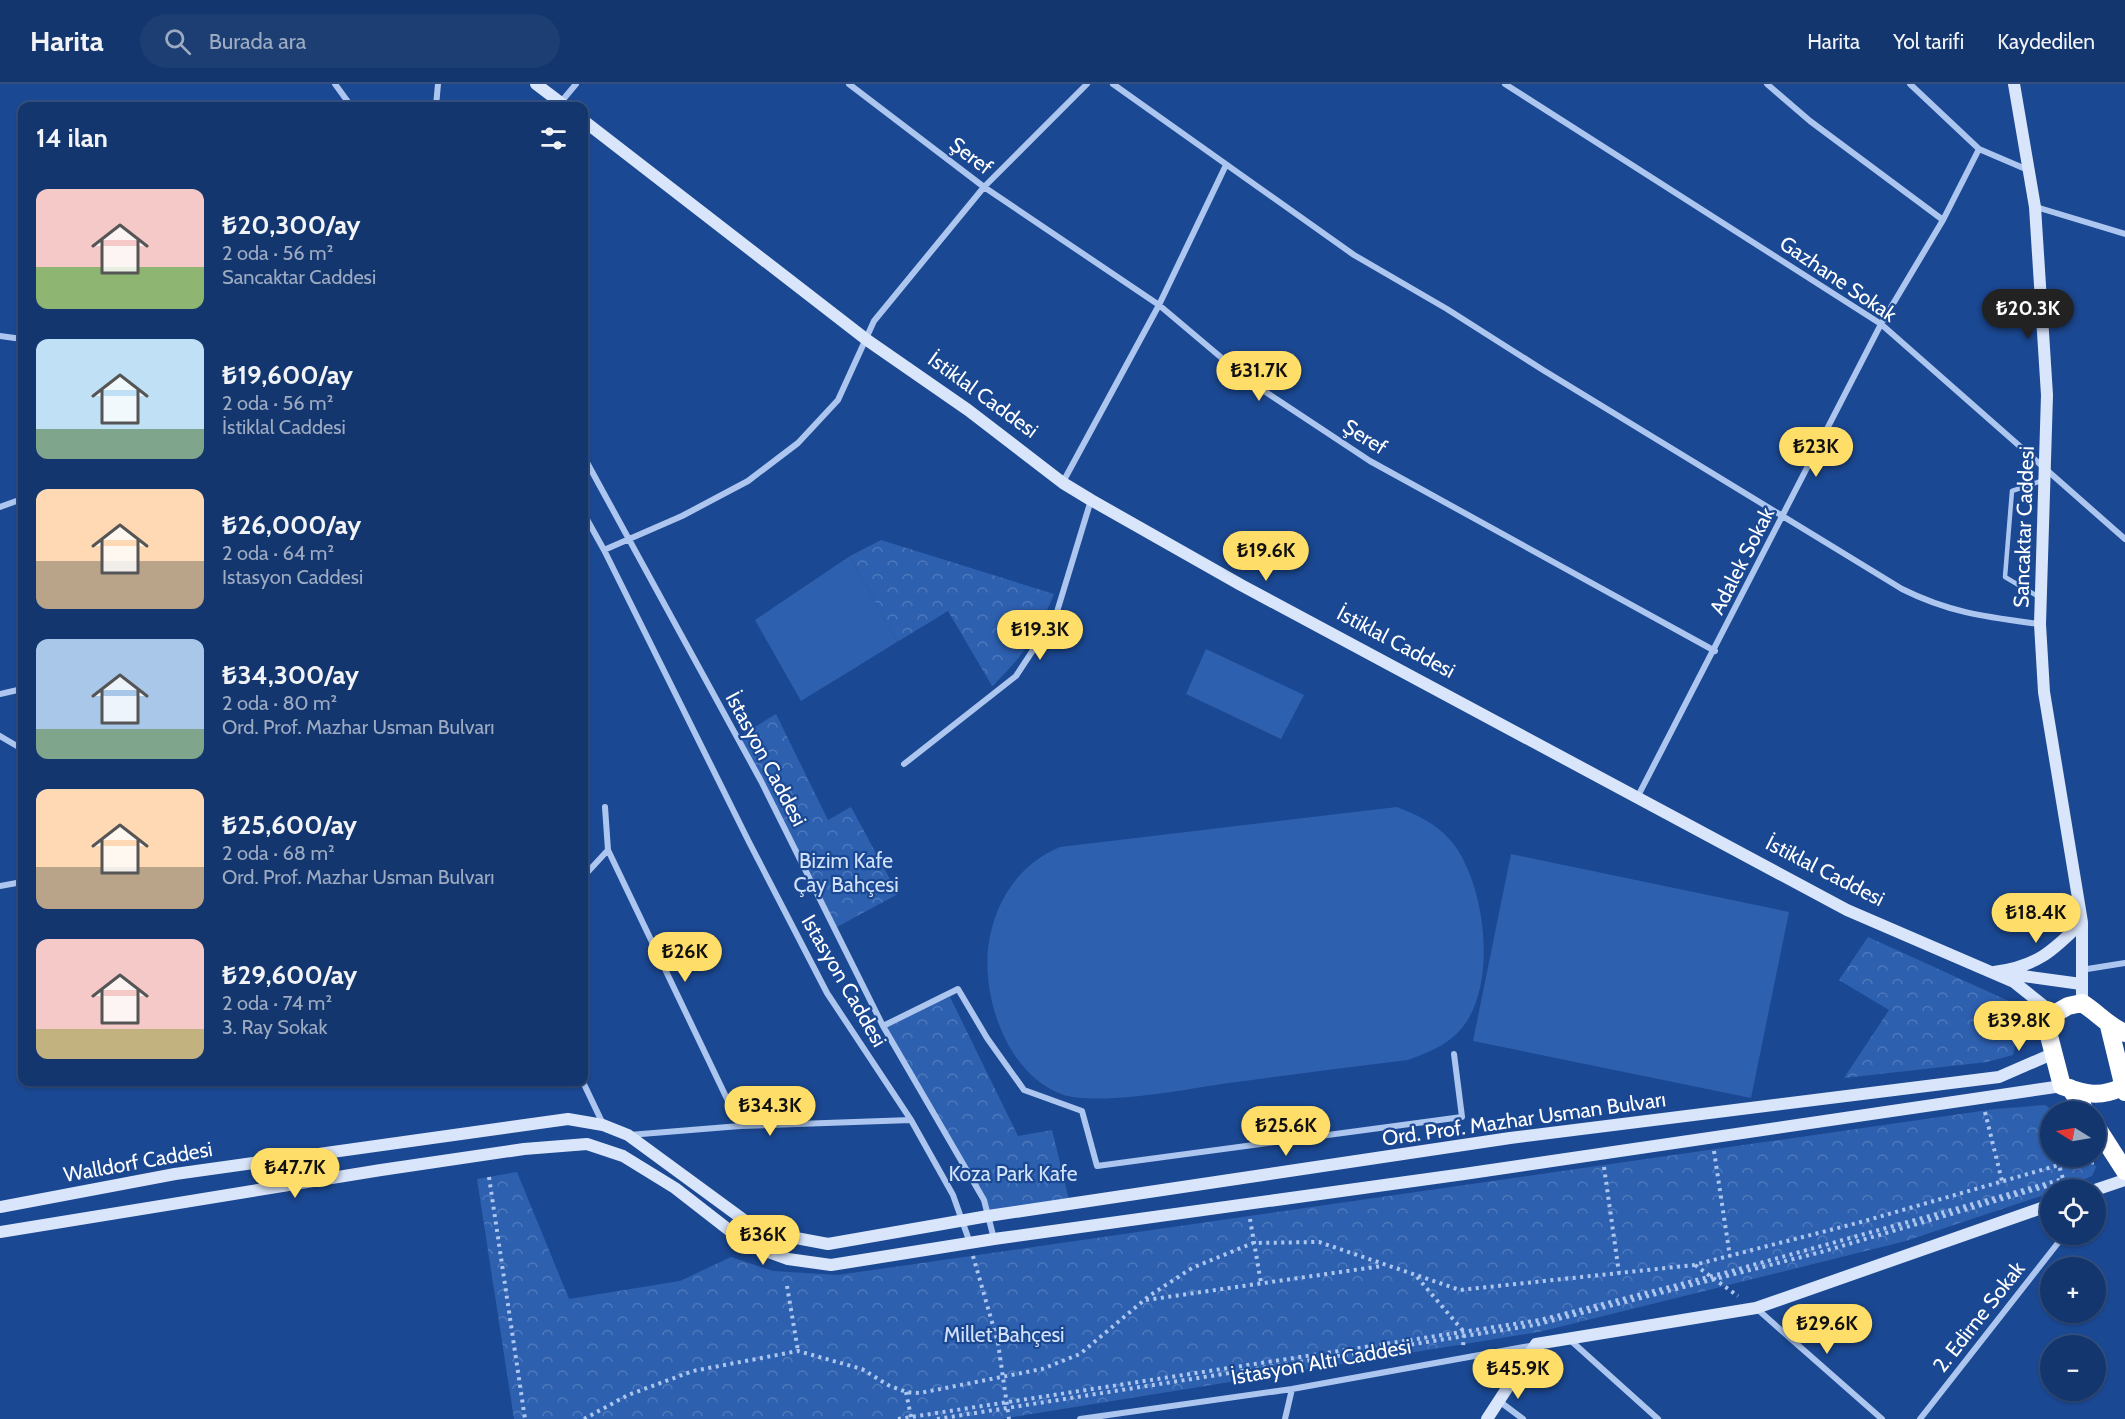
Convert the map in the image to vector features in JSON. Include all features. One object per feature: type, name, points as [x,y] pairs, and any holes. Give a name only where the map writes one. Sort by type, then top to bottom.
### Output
[{"type":"highway","points":[[2066,1087],[2091,1095],[2107,1095],[2123,1085],[2117,1030],[2096,1011],[2082,1003],[2068,1006],[2054,1014],[2048,1032],[2052,1054],[2066,1087],[2077,1101]]},
{"type":"highway","points":[[2106,1142],[2125,1171]]},
{"type":"main road","points":[[536,84],[558,102]]},
{"type":"main road","name":"Sancaktar Caddesi","points":[[2014,84],[2035,207],[2047,394],[2040,624],[2044,693],[2082,922],[2082,1003]]},
{"type":"main road","name":"İstiklal Caddesi","points":[[588,124],[867,340],[968,410],[1063,483],[1091,500],[1241,585],[1847,910],[1993,972]]},
{"type":"main road","points":[[1993,972],[2020,969],[2038,961],[2082,922]]},
{"type":"main road","points":[[1993,972],[2081,984]]},
{"type":"main road","points":[[1993,972],[2014,982],[2054,1014]]},
{"type":"main road","name":"Ord. Prof. Mazhar Usman Bulvarı","points":[[603,1125],[628,1135],[759,1231],[828,1244],[962,1220],[1510,1138],[1999,1077],[2052,1054]]},
{"type":"main road","points":[[0,1232],[381,1170],[524,1149],[587,1144],[623,1156],[675,1188],[747,1244],[788,1259],[831,1265],[994,1239],[2066,1087]]},
{"type":"main road","name":"Walldorf Caddesi","points":[[0,1207],[175,1174],[568,1119],[603,1125]]},
{"type":"main road","points":[[2106,1187],[2125,1180]]},
{"type":"main road","name":"İstasyon Altı Caddesi","points":[[1536,1344],[1756,1308],[2040,1209]]},
{"type":"main road","points":[[1487,1419],[1536,1344]]},
{"type":"street","points":[[335,84],[348,102]]},
{"type":"street","points":[[436,102],[438,84]]},
{"type":"street","points":[[564,102],[576,84]]},
{"type":"street","name":"Şeref","points":[[849,84],[984,187],[1159,305],[1249,381],[1370,460],[1715,651]]},
{"type":"street","points":[[604,550],[682,516],[748,481],[798,443],[838,400],[874,321],[984,187],[1087,84]]},
{"type":"street","points":[[1113,84],[1354,255],[1447,309],[1902,589],[1933,604],[1963,614],[2040,624]]},
{"type":"street","name":"Gazhane Sokak","points":[[1505,84],[1881,324],[2046,475],[2125,539]]},
{"type":"street","points":[[1767,84],[1810,121],[1943,220]]},
{"type":"street","points":[[1910,84],[1979,149],[2028,170]]},
{"type":"street","name":"Adalek Sokak","points":[[1637,799],[1881,324],[1943,220],[1979,149]]},
{"type":"street","points":[[1063,483],[1159,305],[1226,165]]},
{"type":"street","points":[[2035,207],[2125,234]]},
{"type":"street","points":[[0,336],[18,338]]},
{"type":"street","name":"İstasyon Caddesi","points":[[588,464],[760,781],[884,1026],[984,1200],[994,1239]]},
{"type":"street","points":[[0,507],[18,500]]},
{"type":"street","points":[[904,764],[1016,676],[1056,615],[1091,500]]},
{"type":"street","name":"Istasyon Caddesi","points":[[588,521],[827,993],[911,1120],[953,1195],[970,1243]]},
{"type":"street","points":[[0,694],[18,690]]},
{"type":"street","points":[[0,736],[18,747]]},
{"type":"street","points":[[605,807],[608,850],[740,1126]]},
{"type":"street","points":[[588,872],[608,850]]},
{"type":"street","points":[[0,886],[18,883]]},
{"type":"street","points":[[2081,970],[2125,963]]},
{"type":"street","points":[[884,1026],[958,989],[987,1038],[1024,1090],[1082,1111],[1097,1166],[1462,1117],[1454,1054]]},
{"type":"street","points":[[586,1086],[603,1125]]},
{"type":"street","points":[[628,1135],[740,1126],[911,1120]]},
{"type":"street","name":"2. Edirne Sokak","points":[[1920,1419],[2056,1245]]},
{"type":"street","points":[[1756,1308],[1882,1419]]},
{"type":"street","points":[[1568,1338],[1658,1419]]},
{"type":"street","name":"İstasyon Altı Caddesi","points":[[1080,1419],[1292,1389],[1536,1344]]},
{"type":"street","points":[[1285,1419],[1292,1389]]},
{"type":"street","points":[[1499,1401],[1523,1419]]},
{"type":"lane","points":[[2041,598],[2005,577],[2012,491],[2046,475]]},
{"type":"path","points":[[1983,1105],[2002,1181]]},
{"type":"path","points":[[1713,1145],[1731,1257]]},
{"type":"path","points":[[1603,1161],[1619,1273]]},
{"type":"path","points":[[584,1419],[628,1395],[693,1371],[798,1351],[862,1369],[888,1385],[906,1392],[920,1393],[1042,1369],[1080,1354],[1145,1300],[1192,1268],[1253,1243],[1319,1242],[1460,1290],[1694,1265],[1731,1257],[2052,1167]]},
{"type":"path","points":[[898,1419],[1535,1325],[1713,1278],[2063,1179],[2060,1167]]},
{"type":"path","points":[[489,1177],[525,1419]]},
{"type":"path","points":[[1713,1278],[1821,1252],[2040,1188]]},
{"type":"path","points":[[1250,1215],[1261,1283]]},
{"type":"path","points":[[970,1243],[998,1343],[1001,1377],[1009,1419]]},
{"type":"path","points":[[1145,1300],[1384,1265]]},
{"type":"path","points":[[1694,1265],[1756,1308]]},
{"type":"path","points":[[1417,1277],[1464,1334],[1462,1358]]},
{"type":"path","points":[[787,1286],[798,1351]]},
{"type":"path","points":[[937,1419],[1464,1334]]},
{"type":"path","points":[[906,1392],[911,1418]]},
{"type":"green space","points":[[881,540],[1054,594],[1029,644],[1013,665],[992,686],[948,611],[897,642],[850,556]]},
{"type":"green space","points":[[850,556],[897,642],[801,701],[755,620]]},
{"type":"green space","points":[[1206,649],[1304,695],[1281,739],[1186,694]]},
{"type":"green space","name":"Bizim Kafe Çay Bahçesi","points":[[776,714],[828,820],[851,807],[898,894],[835,928],[737,738]]},
{"type":"green space","points":[[1397,807],[1433,824],[1451,841],[1463,860],[1473,884],[1480,911],[1484,940],[1483,969],[1478,996],[1468,1019],[1453,1037],[1443,1044],[1408,1060],[1143,1096],[1096,1099],[1061,1094],[1042,1084],[1013,1053],[995,1012],[990,991],[988,949],[995,916],[1002,901],[1020,875],[1045,854],[1060,847]]},
{"type":"green space","points":[[1511,854],[1789,912],[1751,1098],[1473,1041]]},
{"type":"green space","points":[[1868,937],[2011,1002],[2020,1021],[2013,1055],[1987,1062],[1844,1078],[1889,1010],[1839,980]]},
{"type":"green space","name":"Koza Park Kafe","points":[[950,997],[1018,1136],[1052,1130],[1070,1204],[988,1216],[984,1200],[883,1026]]},
{"type":"green space","name":"Millet Bahçesi","points":[[2040,1105],[2040,1167],[2096,1167],[2092,1176],[2085,1179],[2040,1179],[2040,1196],[1906,1241],[1539,1332],[1001,1419],[514,1419],[477,1179],[517,1172],[569,1299],[680,1281],[731,1257],[773,1271],[838,1275],[1995,1109]]}]
